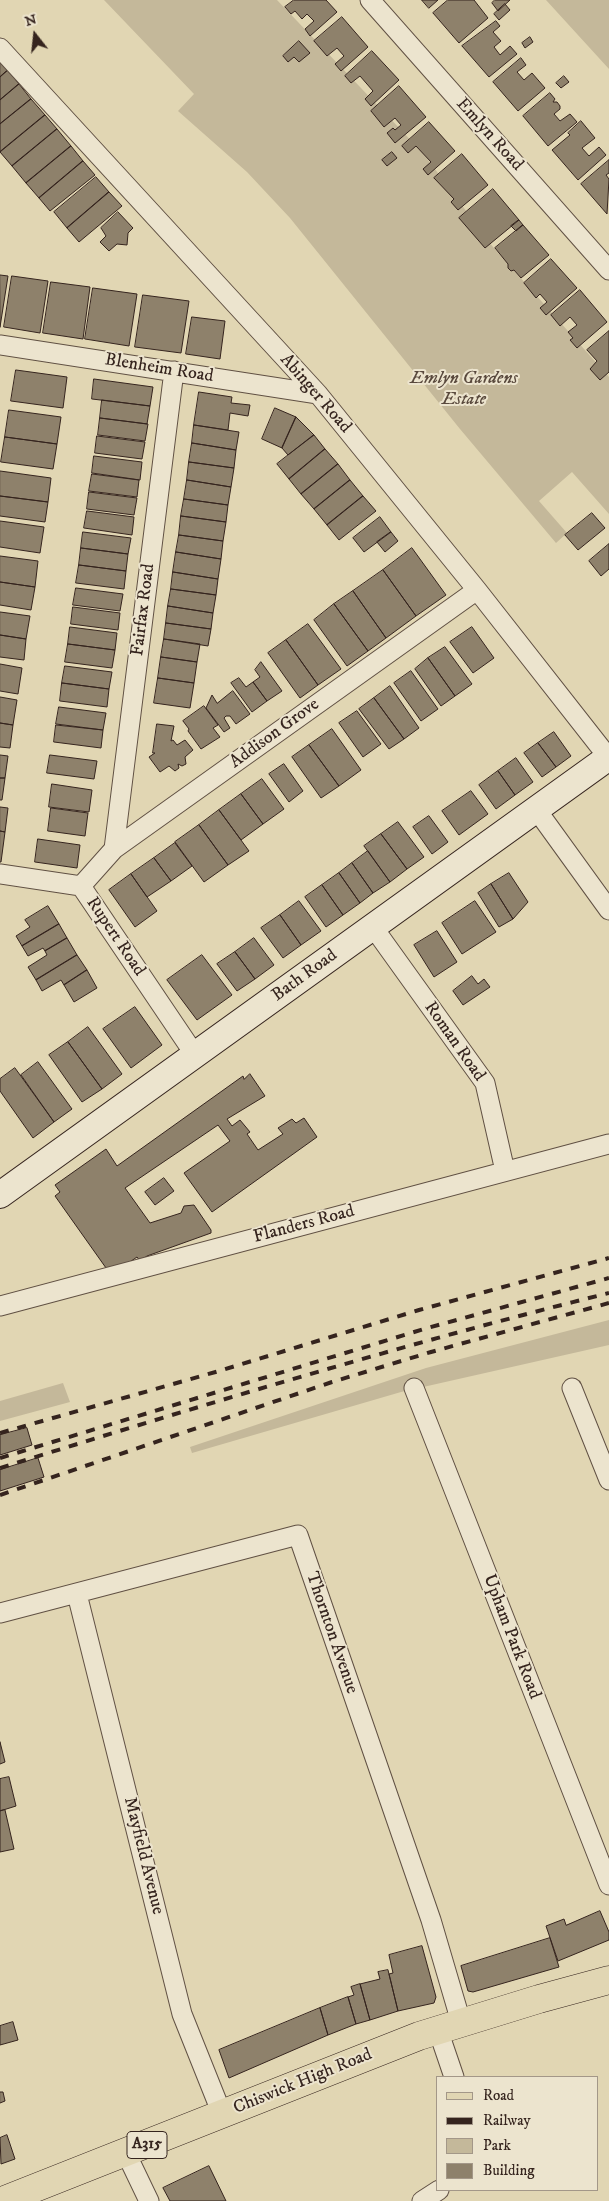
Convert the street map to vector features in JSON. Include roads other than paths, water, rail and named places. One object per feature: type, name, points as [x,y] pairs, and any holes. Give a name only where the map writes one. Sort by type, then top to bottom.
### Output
[{"type":"main road","name":"Bath Road","points":[[0,1195],[609,757]]},
{"type":"main road","name":"Chiswick High Road","points":[[2,2201],[450,2026],[609,1980]]},
{"type":"street","name":"Emlyn Road","points":[[370,0],[609,270]]},
{"type":"street","name":"Abinger Road","points":[[0,48],[318,394],[609,757]]},
{"type":"street","name":"Blenheim Road","points":[[0,345],[318,394]]},
{"type":"street","name":"Fairfax Road","points":[[114,849],[174,371]]},
{"type":"street","name":"Addison Grove","points":[[81,886],[114,849],[476,590]]},
{"type":"street","points":[[536,809],[609,910]]},
{"type":"street","name":"Rupert Road","points":[[0,874],[81,886],[195,1055]]},
{"type":"street","name":"Roman Road","points":[[373,927],[485,1084],[505,1170]]},
{"type":"street","name":"Flanders Road","points":[[0,1306],[505,1170],[609,1144]]},
{"type":"street","name":"Upham Park Road","points":[[414,1388],[609,1886]]},
{"type":"street","points":[[572,1388],[609,1480]]},
{"type":"street","name":"Thornton Avenue","points":[[0,1613],[298,1536],[431,1920],[450,2026]]},
{"type":"street","name":"Mayfield Avenue","points":[[77,1594],[182,2014],[222,2114]]},
{"type":"street","points":[[450,2026],[454,2076]]},
{"type":"street","points":[[126,2154],[149,2201]]},
{"type":"street","points":[[422,2201],[437,2191]]},
{"type":"railway","points":[[0,1433],[219,1371],[419,1310],[609,1258]]},
{"type":"railway","points":[[0,1458],[424,1329],[609,1278]]},
{"type":"railway","points":[[0,1468],[303,1376],[609,1293]]},
{"type":"railway","points":[[0,1495],[332,1382],[431,1352],[609,1303]]},
{"type":"park label","name":"Emlyn Gardens Estate","points":[[464,389]]}]
